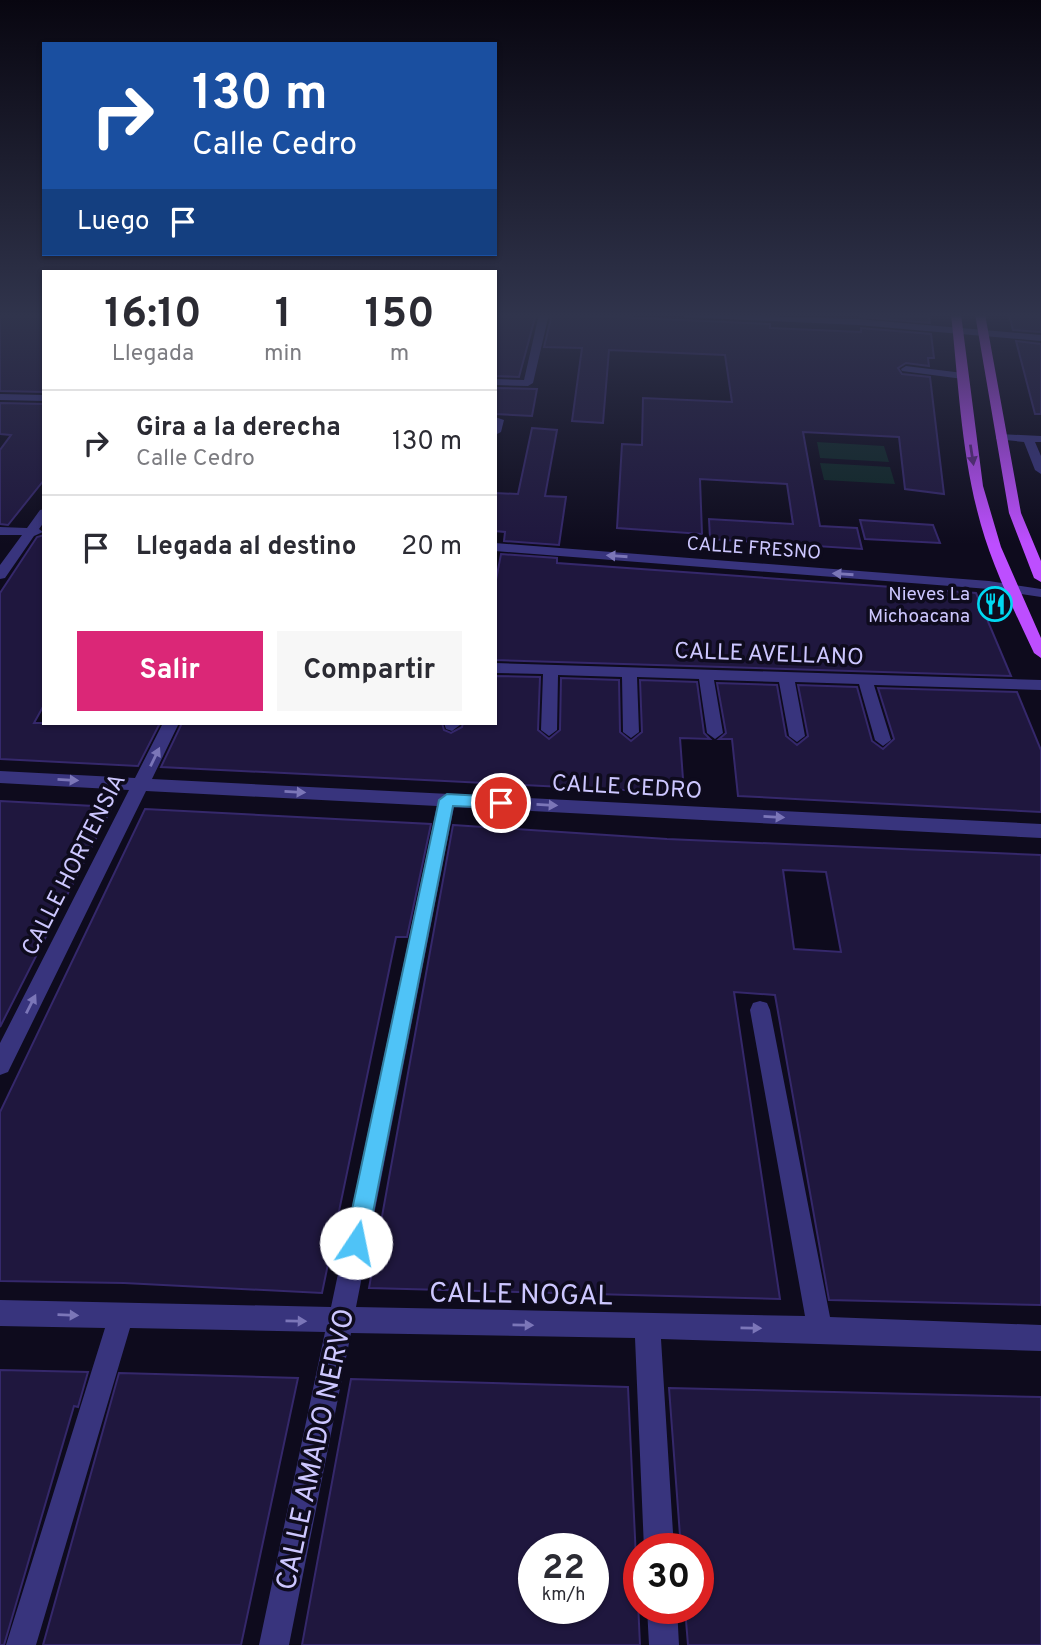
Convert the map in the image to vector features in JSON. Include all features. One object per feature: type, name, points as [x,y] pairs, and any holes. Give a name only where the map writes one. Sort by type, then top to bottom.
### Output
[{"type":"main road","points":[[965,391],[976,480],[1009,587],[1041,653]]},
{"type":"main road","points":[[992,391],[1015,513],[1041,578]]},
{"type":"street","points":[[0,397],[42,398]]},
{"type":"street","points":[[1000,437],[1041,439]]},
{"type":"street","points":[[1028,439],[1041,470]]},
{"type":"street","points":[[0,531],[37,532]]},
{"type":"street","points":[[0,575],[37,532]]},
{"type":"street","name":"CALLE FRESNO","points":[[497,547],[1009,587],[1041,593]]},
{"type":"street","name":"CALLE AVELLANO","points":[[497,668],[1041,685]]},
{"type":"street","points":[[549,730],[551,670]]},
{"type":"street","points":[[629,672],[631,732]]},
{"type":"street","points":[[706,675],[715,733]]},
{"type":"street","points":[[786,677],[797,736]]},
{"type":"street","points":[[865,679],[883,740]]},
{"type":"street","name":"CALLE HORTENSIA","points":[[0,1065],[170,725]]},
{"type":"street","name":"CALLE CEDRO","points":[[0,776],[1041,831]]},
{"type":"street","name":"CALLE AMADO NERVO","points":[[274,1645],[447,800]]},
{"type":"street","points":[[760,1010],[820,1329]]},
{"type":"street","name":"CALLE NOGAL","points":[[0,1313],[340,1322],[820,1329],[1041,1338]]},
{"type":"street","points":[[21,1645],[121,1317]]},
{"type":"street","points":[[647,1326],[658,1533]]},
{"type":"street","points":[[663,1624],[664,1645]]},
{"type":"green space","points":[[817,442],[884,446],[889,462],[820,458]]},
{"type":"green space","points":[[820,463],[890,467],[895,484],[824,480]]},
{"type":"building","points":[[497,391],[537,391],[532,416],[497,414]]},
{"type":"building","points":[[576,391],[606,391],[603,423],[572,421]]},
{"type":"building","points":[[730,391],[932,391],[944,494],[905,489],[899,437],[803,432],[820,526],[857,528],[862,549],[710,539],[709,519],[793,524],[787,484],[700,479],[702,534],[617,528],[622,444],[642,445],[643,398],[732,402]]},
{"type":"building","points":[[1029,391],[1041,391],[1041,414],[1035,414]]},
{"type":"building","points":[[0,403],[42,404],[42,482],[8,525],[0,524],[0,450],[11,435],[0,434]]},
{"type":"building","points":[[532,428],[557,430],[545,496],[566,497],[559,545],[504,541],[505,532],[497,531],[497,493],[518,494]]},
{"type":"building","points":[[860,520],[933,525],[940,543],[865,539]]},
{"type":"building","points":[[42,536],[42,709],[34,723],[159,725],[138,766],[0,759],[0,593],[37,537]]},
{"type":"building","points":[[501,554],[557,558],[557,563],[976,593],[1011,676],[497,660],[497,575]]},
{"type":"building","points":[[497,676],[540,677],[538,730],[549,739],[560,730],[561,678],[619,680],[620,732],[631,741],[642,732],[640,680],[697,682],[704,733],[710,739],[680,738],[684,793],[161,767],[181,725],[443,725],[444,730],[451,733],[462,727],[497,725]]},
{"type":"building","points":[[717,683],[777,685],[786,736],[797,745],[808,736],[798,685],[857,687],[872,741],[883,749],[894,739],[878,688],[1017,692],[1041,750],[1041,812],[738,796],[732,739],[719,739],[726,733]]},
{"type":"building","points":[[0,801],[112,807],[0,1027]]},
{"type":"building","points":[[145,809],[431,824],[407,937],[396,937],[322,1293],[124,1283],[0,1281],[0,1112]]},
{"type":"building","points":[[453,825],[667,839],[1041,855],[1041,1305],[829,1300],[775,995],[734,992],[780,1299],[369,1288]],"holes":[[[783,870],[826,872],[841,952],[794,949]]]},
{"type":"building","points":[[0,1370],[88,1372],[78,1407],[74,1406],[4,1645],[0,1645]]},
{"type":"building","points":[[119,1373],[298,1378],[241,1645],[43,1645]]},
{"type":"building","points":[[351,1379],[628,1387],[635,1533],[623,1533],[623,1624],[639,1624],[640,1645],[302,1645]]},
{"type":"building","points":[[669,1388],[1041,1397],[1041,1645],[688,1645],[686,1624],[714,1624],[714,1533],[680,1533]]},
{"type":"place","name":"Nieves La Michoacana","points":[[995,604]]},
{"type":"route","points":[[356,1243],[447,800],[501,803]]}]
